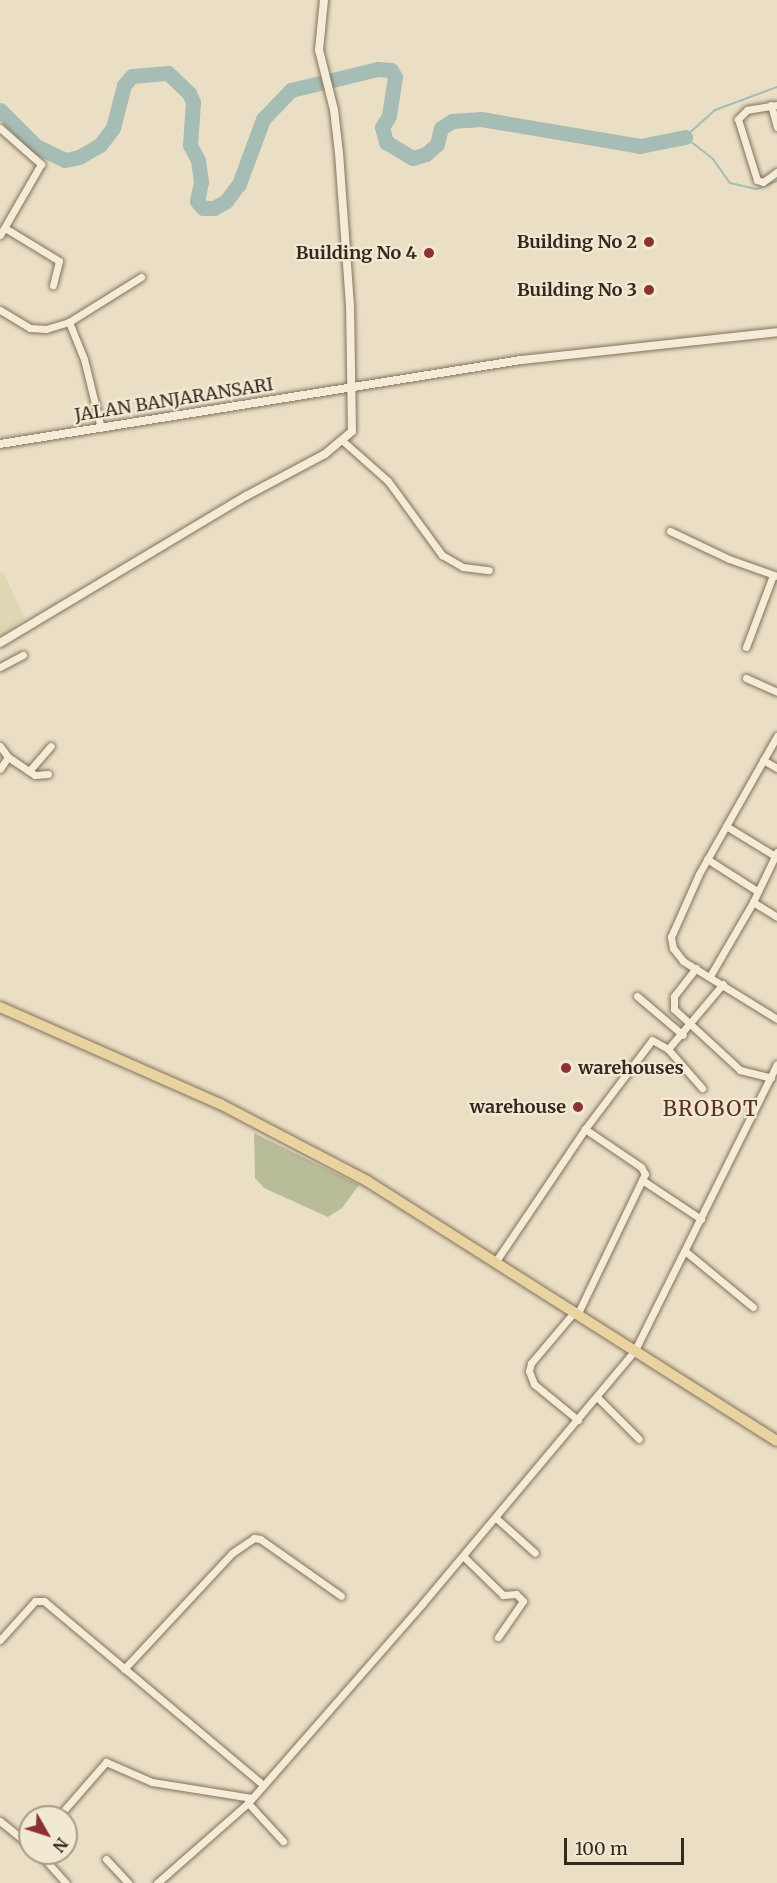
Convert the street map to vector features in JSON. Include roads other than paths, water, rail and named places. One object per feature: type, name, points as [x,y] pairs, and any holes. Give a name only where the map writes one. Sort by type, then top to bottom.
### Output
[{"type":"main road","points":[[0,1007],[220,1104],[315,1152],[496,1261],[777,1441]]},
{"type":"street","points":[[0,643],[344,442],[355,425],[339,153],[319,38],[324,0]]},
{"type":"street","points":[[777,127],[774,105],[747,110],[738,119],[757,180],[763,182],[777,172]]},
{"type":"street","points":[[0,128],[41,164],[0,236]]},
{"type":"street","points":[[5,228],[60,262],[53,285]]},
{"type":"street","points":[[0,310],[36,330],[69,322],[141,277]]},
{"type":"street","points":[[69,322],[84,358],[101,428]]},
{"type":"street","name":"JALAN BANJARANSARI","points":[[0,444],[521,360],[777,332]]},
{"type":"street","points":[[344,442],[388,481],[442,555],[464,567],[489,570]]},
{"type":"street","points":[[670,531],[775,575],[746,646]]},
{"type":"street","points":[[0,667],[23,655]]},
{"type":"street","points":[[746,678],[777,692]]},
{"type":"street","points":[[777,736],[707,859],[675,921],[671,937],[676,954],[777,1019]]},
{"type":"street","points":[[0,746],[8,757],[29,771],[39,776],[48,774]]},
{"type":"street","points":[[29,771],[51,746]]},
{"type":"street","points":[[0,769],[8,757]]},
{"type":"street","points":[[763,760],[777,768]]},
{"type":"street","points":[[710,976],[753,902],[776,854],[726,826]]},
{"type":"street","points":[[707,859],[758,891]]},
{"type":"street","points":[[753,902],[777,916]]},
{"type":"street","points":[[696,968],[672,1001],[674,1009],[690,1027],[740,1070],[771,1078]]},
{"type":"street","points":[[668,1049],[690,1027],[723,984]]},
{"type":"street","points":[[637,996],[683,1035]]},
{"type":"street","points":[[496,1261],[585,1130],[652,1040],[668,1049],[702,1088]]},
{"type":"street","points":[[157,1883],[250,1800],[496,1518],[635,1350],[777,1064]]},
{"type":"street","points":[[578,1420],[534,1384],[530,1371],[531,1363],[577,1312],[645,1174],[641,1167],[585,1130]]},
{"type":"street","points":[[642,1180],[701,1218]]},
{"type":"street","points":[[685,1251],[753,1307]]},
{"type":"street","points":[[597,1397],[639,1439]]},
{"type":"street","points":[[496,1518],[535,1553]]},
{"type":"street","points":[[124,1669],[176,1610],[232,1553],[254,1538],[260,1539],[341,1596]]},
{"type":"street","points":[[463,1556],[503,1594],[516,1594],[523,1601],[498,1637]]},
{"type":"street","points":[[0,1640],[39,1599],[263,1785]]},
{"type":"street","points":[[68,1805],[106,1762],[162,1784],[250,1800],[283,1841]]},
{"type":"street","points":[[0,1821],[18,1835]]},
{"type":"street","points":[[106,1859],[128,1883]]},
{"type":"street","points":[[50,1865],[66,1883]]},
{"type":"waterway","points":[[0,110],[36,146],[65,160],[79,157],[100,145],[113,128],[124,85],[132,76],[168,73],[189,93],[193,102],[190,145],[198,160],[201,182],[197,201],[203,208],[214,208],[226,201],[239,184],[263,119],[291,90],[377,69],[391,70],[395,77],[389,116],[382,127],[386,142],[413,158],[426,154],[437,144],[441,128],[452,121],[481,119],[640,146],[685,137]]},
{"type":"waterway","points":[[777,87],[715,110],[685,137],[713,159],[730,183],[757,189],[777,181]]},
{"type":"place","name":"Building No 2","points":[[649,242]]},
{"type":"place","name":"Building No 4","points":[[429,253]]},
{"type":"place","name":"Building No 3","points":[[649,290]]},
{"type":"place","name":"warehouses","points":[[566,1068]]},
{"type":"place","name":"warehouse","points":[[578,1107]]},
{"type":"district","name":"BROBOT","points":[[711,1109]]}]
